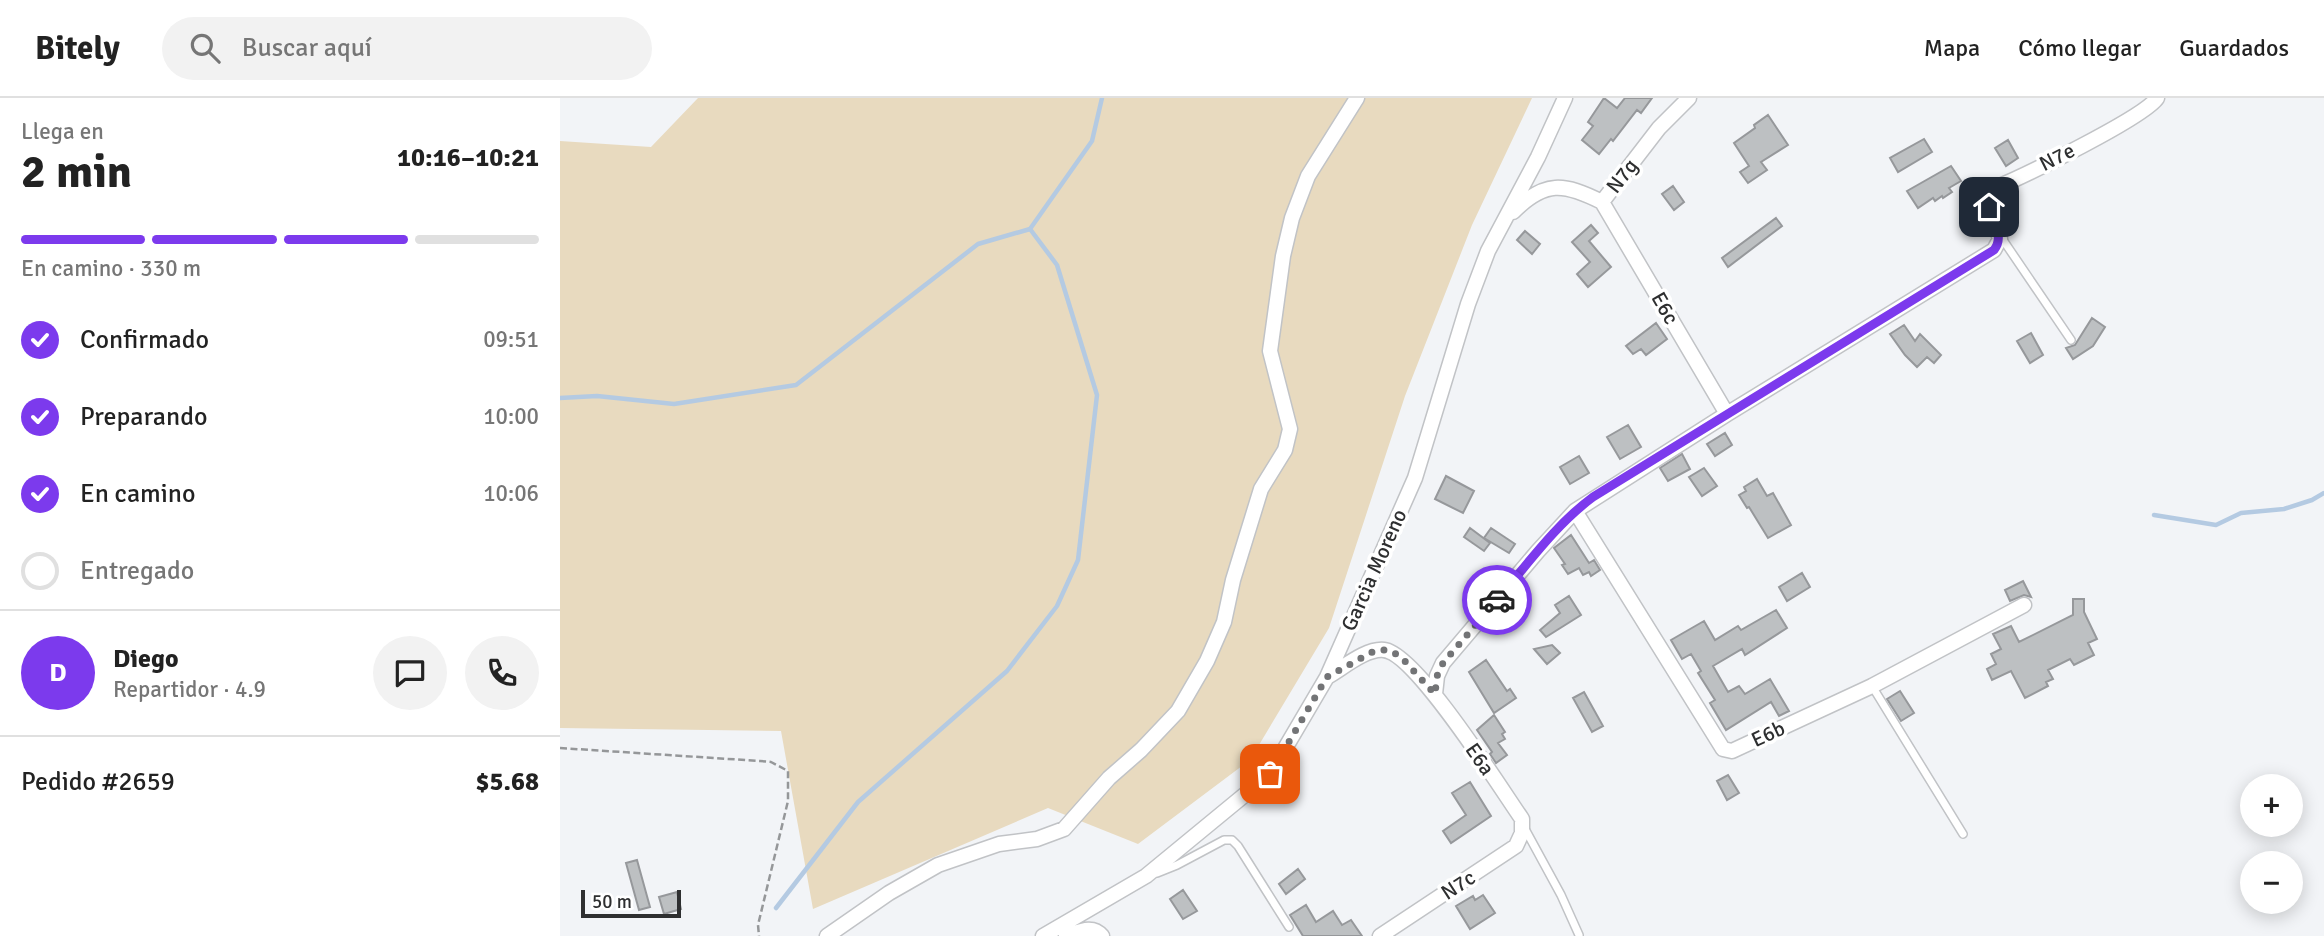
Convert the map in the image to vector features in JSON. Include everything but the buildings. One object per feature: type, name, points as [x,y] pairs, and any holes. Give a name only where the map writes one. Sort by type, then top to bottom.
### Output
[{"type":"street","points":[[827,936],[888,893],[938,865],[999,844],[1037,839],[1064,829],[1109,778],[1142,750],[1178,711],[1207,661],[1224,622],[1233,580],[1261,489],[1285,450],[1290,429],[1270,351],[1283,256],[1292,218],[1308,176],[1357,98]]},
{"type":"street","name":"Garcia Moreno","points":[[1042,936],[1146,876],[1270,774],[1327,677],[1415,478],[1468,304],[1488,251],[1538,157],[1565,98]]},
{"type":"street","name":"N7g","points":[[1504,222],[1523,202],[1543,190],[1552,188],[1577,190],[1602,202],[1659,128],[1689,98]]},
{"type":"street","name":"N7e","points":[[1999,234],[1988,202],[1995,188],[2127,120],[2153,104],[2157,98]]},
{"type":"street","name":"E6c","points":[[1602,202],[1727,414]]},
{"type":"street","points":[[1435,694],[1437,676],[1443,663],[1575,511],[1991,252],[1999,243],[1999,234]]},
{"type":"street","name":"E6b","points":[[1575,511],[1723,749],[1732,751],[1872,686],[2024,605]]},
{"type":"street","points":[[1327,677],[1376,650],[1389,650],[1401,657],[1435,694]]},
{"type":"street","name":"E6a","points":[[1435,694],[1522,819],[1523,825]]},
{"type":"street","name":"N7c","points":[[1380,936],[1506,854],[1520,840],[1523,825]]},
{"type":"street","points":[[1066,936],[1090,929],[1097,930],[1102,936]]},
{"type":"lane","points":[[1999,234],[2071,340]]},
{"type":"lane","points":[[1872,686],[1963,834]]},
{"type":"lane","points":[[1523,825],[1579,935]]},
{"type":"lane","points":[[1146,876],[1177,865],[1224,840],[1232,841],[1238,846],[1289,927]]},
{"type":"path","points":[[560,748],[771,762],[788,771],[788,801],[758,925],[759,936]]},
{"type":"shaded area","points":[[698,98],[1532,98],[1472,225],[1405,396],[1329,628],[1250,760],[1138,844],[1048,808],[813,909],[781,731],[560,728],[560,141],[651,147]]},
{"type":"waterway","points":[[560,398],[597,396],[674,404],[796,385],[978,244],[1030,229],[1092,141],[1102,98]]},
{"type":"waterway","points":[[776,908],[858,802],[1007,671],[1057,606],[1078,560],[1097,395],[1057,265],[1030,229]]},
{"type":"waterway","points":[[2154,515],[2216,525],[2241,513],[2284,509],[2324,493]]},
{"type":"way so far","points":[[1270,774],[1327,677],[1376,650],[1389,650],[1401,657],[1435,694],[1437,676],[1443,663],[1497,600]]},
{"type":"route","points":[[1497,600],[1575,511],[1593,497],[1994,250],[2000,239],[1989,207]]}]
